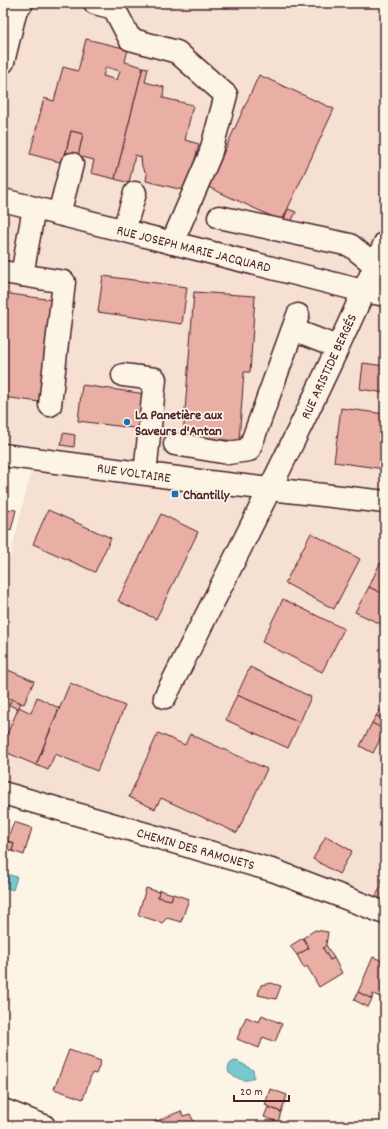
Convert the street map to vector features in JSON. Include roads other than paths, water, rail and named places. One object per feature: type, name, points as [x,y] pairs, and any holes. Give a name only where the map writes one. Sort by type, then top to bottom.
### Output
[{"type":"street","points":[[3,62],[16,9],[22,3]]},
{"type":"street","points":[[95,3],[114,8],[130,39],[177,52],[226,95],[210,154],[172,243]]},
{"type":"street","points":[[59,214],[72,164]]},
{"type":"street","points":[[124,230],[135,193]]},
{"type":"street","name":"RUE JOSEPH MARIE JACQUARD","points":[[3,200],[375,293]]},
{"type":"street","points":[[34,208],[12,273],[64,282],[50,405]]},
{"type":"street","points":[[219,217],[350,245],[376,265]]},
{"type":"street","name":"RUE ARISTIDE BERGÉS","points":[[165,697],[270,489],[338,347],[375,293],[376,265],[385,243]]},
{"type":"street","points":[[175,444],[228,452],[249,450],[296,322],[338,347]]},
{"type":"street","points":[[123,375],[155,379],[145,473]]},
{"type":"street","points":[[223,483],[228,452]]},
{"type":"street","name":"RUE VOLTAIRE","points":[[3,455],[385,502]]},
{"type":"street","name":"CHEMIN DES RAMONETS","points":[[3,793],[276,871],[385,913]]},
{"type":"street","points":[[3,1110],[44,1126]]},
{"type":"water","points":[[3,873],[17,877],[13,890],[3,887]]},
{"type":"water","points":[[235,1061],[253,1070],[254,1077],[245,1080],[229,1073],[229,1066]]},
{"type":"place","name":"La Panetière aux Saveurs d'Antan","points":[[127,422]]},
{"type":"place","name":"Chantilly","points":[[175,494]]}]
